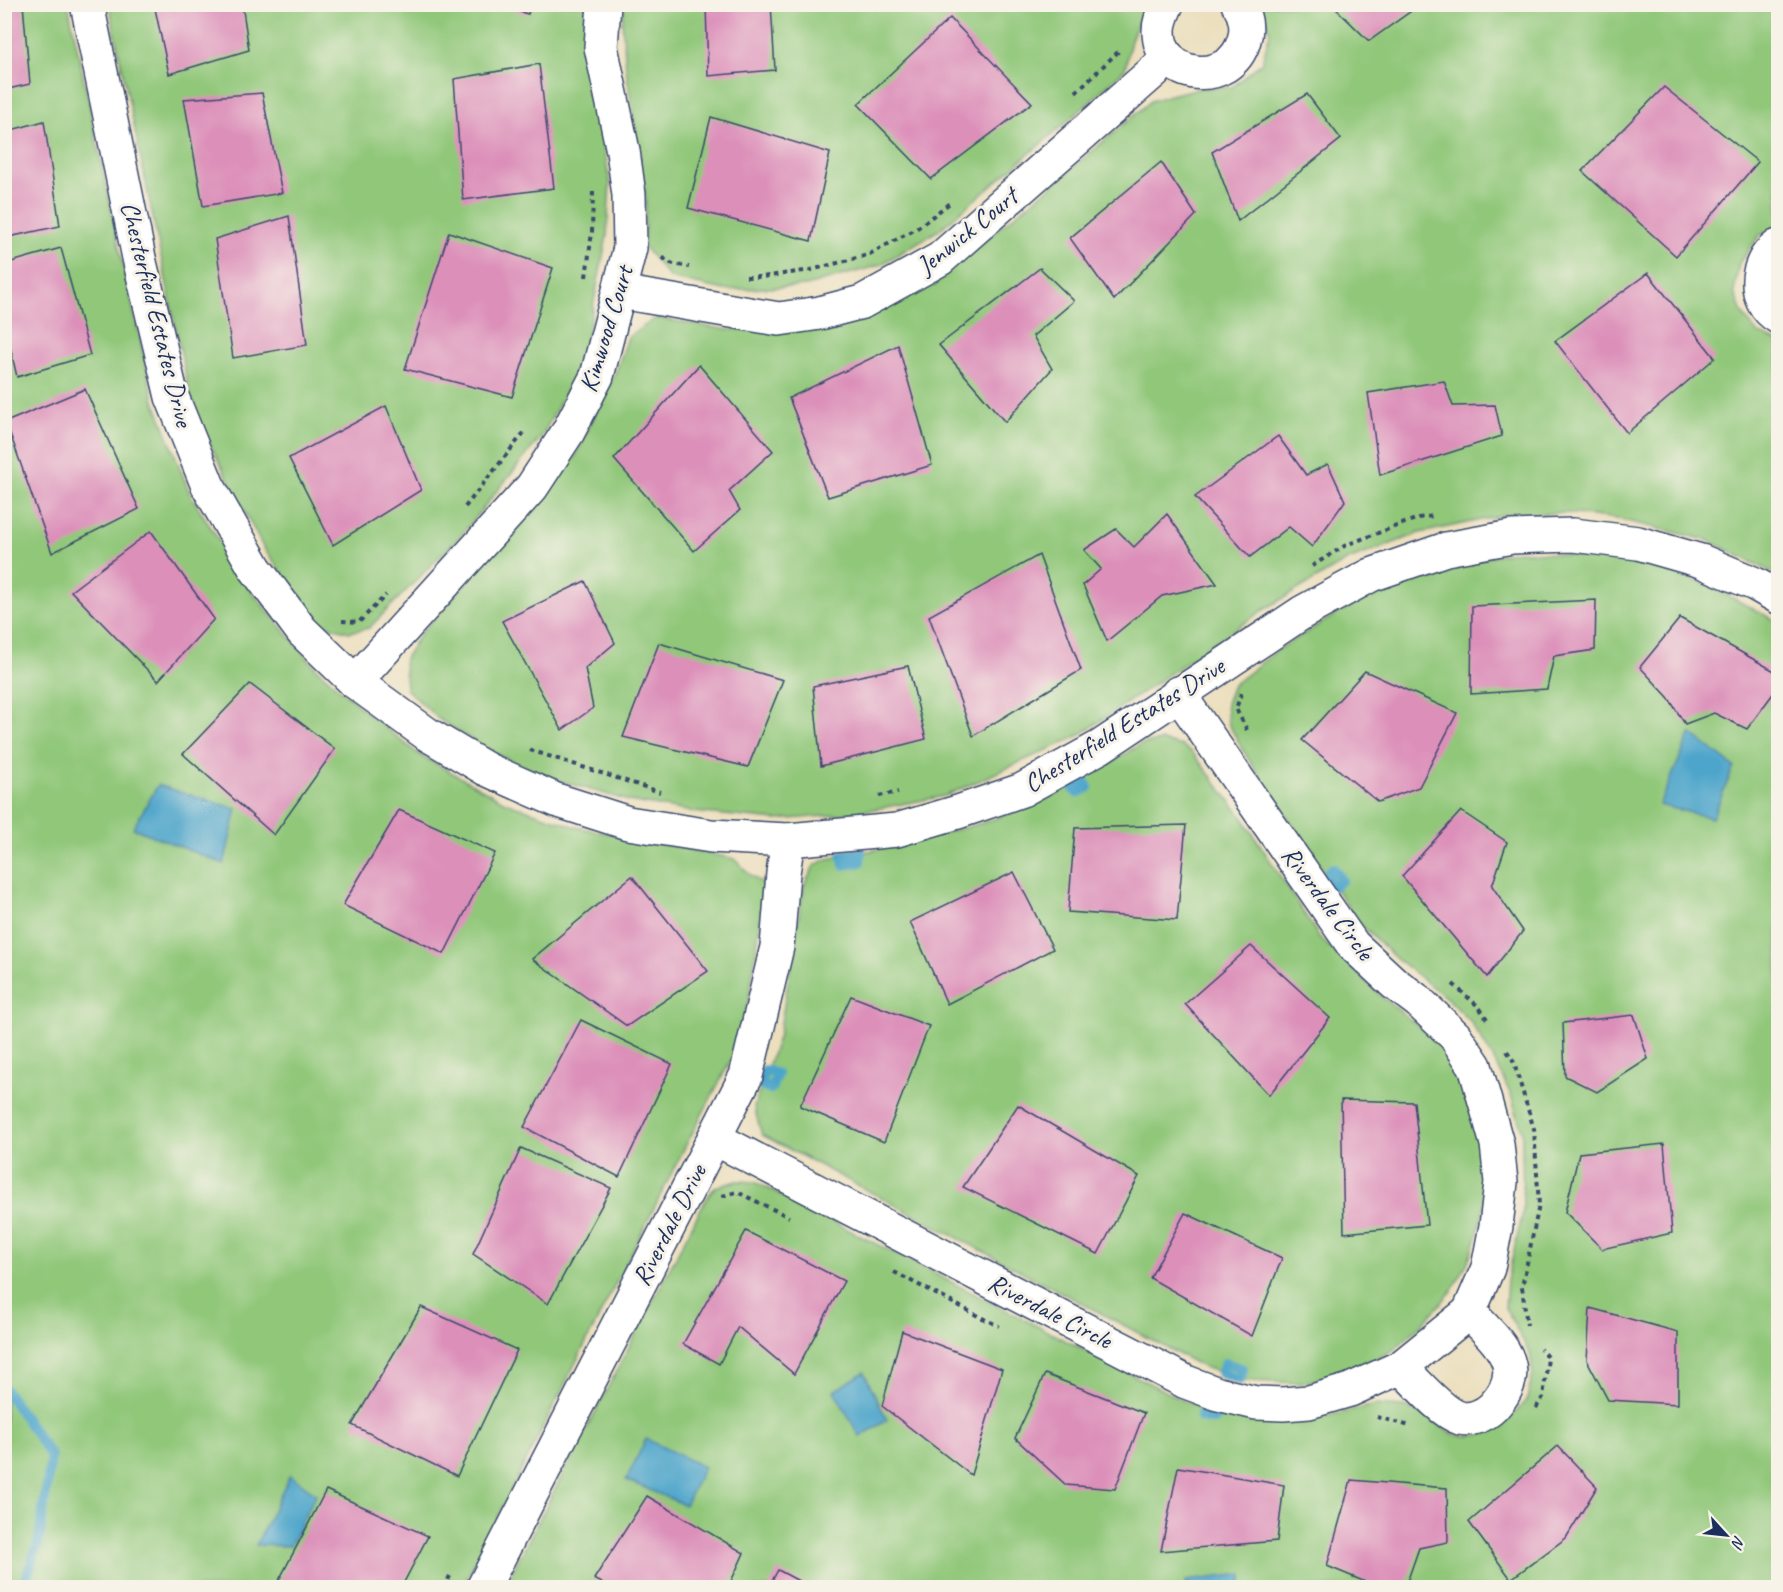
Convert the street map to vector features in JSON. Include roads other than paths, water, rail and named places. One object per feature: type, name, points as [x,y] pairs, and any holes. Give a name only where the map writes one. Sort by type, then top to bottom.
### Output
[{"type":"street","name":"Chesterfield Estates Drive","points":[[87,4],[139,258],[172,397],[208,486],[255,568],[302,631],[355,682],[427,734],[486,770],[556,800],[628,823],[711,836],[788,840],[897,830],[958,813],[1022,790],[1100,747],[1303,612],[1371,575],[1446,549],[1512,537],[1573,535],[1638,543],[1701,561],[1779,597]]},
{"type":"street","name":"Kimwood Court","points":[[355,682],[532,488],[568,432],[597,376],[630,248],[629,195],[623,151],[601,47],[604,4]]},
{"type":"street","points":[[1167,4],[1161,17],[1159,31],[1161,45],[1169,58],[1180,67],[1193,72],[1207,73],[1222,69],[1233,61],[1242,49],[1246,35],[1245,21],[1238,4]]},
{"type":"street","name":"Jenwick Court","points":[[620,292],[779,319],[820,313],[862,302],[940,259],[1169,58]]},
{"type":"street","points":[[1779,246],[1765,259],[1759,274],[1759,290],[1765,305],[1779,317]]},
{"type":"street","name":"Riverdale Circle","points":[[714,1138],[1175,1376],[1218,1394],[1256,1403],[1309,1402],[1350,1390],[1401,1367],[1469,1312],[1488,1268],[1501,1182],[1497,1144],[1475,1066],[1455,1036],[1353,945],[1178,693]]},
{"type":"street","name":"Riverdale Drive","points":[[483,1587],[746,1076],[777,947],[788,840]]},
{"type":"street","points":[[1401,1367],[1446,1411],[1460,1418],[1474,1418],[1491,1408],[1510,1381],[1510,1365],[1503,1348],[1469,1312]]},
{"type":"water","points":[[1691,733],[1734,767],[1712,818],[1659,805]]},
{"type":"water","points":[[158,785],[237,809],[224,864],[133,828]]},
{"type":"water","points":[[864,1372],[887,1420],[860,1437],[834,1391]]},
{"type":"water","points":[[646,1439],[704,1467],[685,1505],[626,1480]]},
{"type":"water","points":[[290,1475],[316,1494],[290,1546],[256,1545]]},
{"type":"water","points":[[1243,1574],[1240,1587],[1185,1587],[1186,1581]]},
{"type":"waterway","points":[[1084,780],[1088,788],[1077,793],[1072,786],[1084,780]]},
{"type":"waterway","points":[[861,852],[860,862],[844,865],[842,855],[861,852]]},
{"type":"waterway","points":[[1333,868],[1342,880],[1333,887],[1325,875],[1333,868]]},
{"type":"waterway","points":[[765,1070],[777,1074],[771,1089],[760,1085],[765,1070]]},
{"type":"waterway","points":[[1225,1363],[1243,1369],[1240,1380],[1221,1373],[1225,1363]]},
{"type":"waterway","points":[[4,1388],[51,1456],[39,1540],[23,1588]]},
{"type":"waterway","points":[[1203,1407],[1221,1412],[1214,1420],[1201,1418],[1203,1407]]}]
